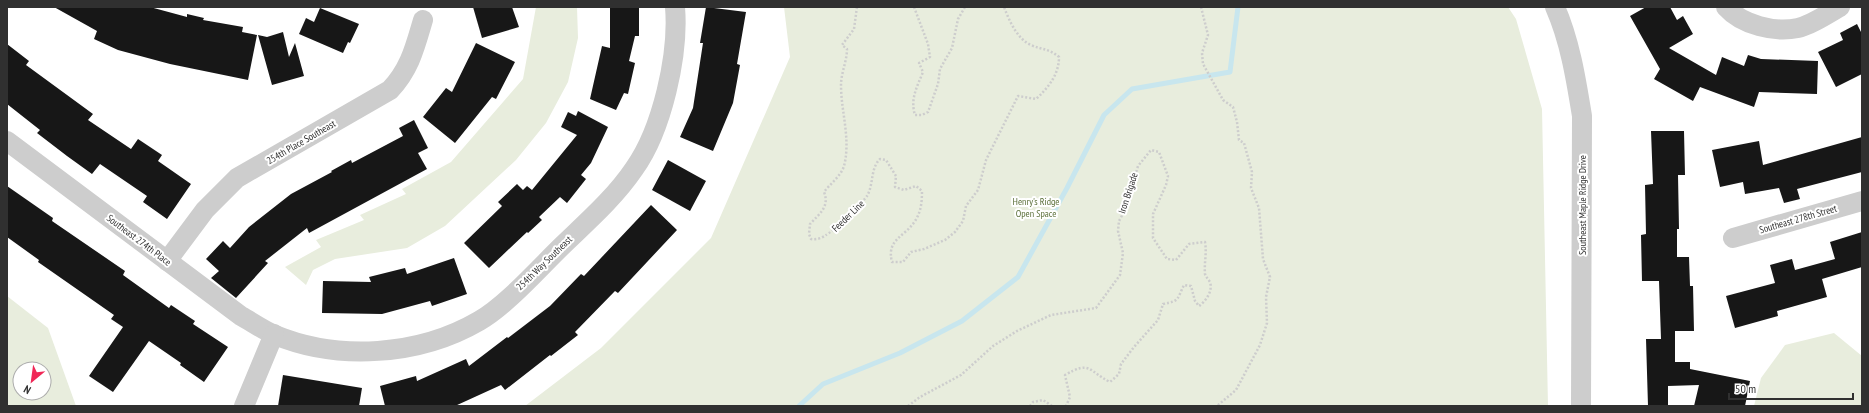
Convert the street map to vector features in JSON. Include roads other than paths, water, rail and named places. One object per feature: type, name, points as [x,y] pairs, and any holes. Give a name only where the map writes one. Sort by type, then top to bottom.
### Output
[{"type":"street","name":"254th Way Southeast","points":[[274,334],[302,344],[338,351],[398,348],[427,343],[452,334],[480,321],[500,305],[603,206],[635,169],[652,136],[663,104],[672,68],[676,30],[674,7]]},
{"type":"street","name":"Southeast Maple Ridge Drive","points":[[1555,7],[1560,19],[1575,72],[1582,116],[1582,406]]},
{"type":"street","points":[[1726,7],[1745,21],[1767,28],[1784,29],[1798,28],[1840,7]]},
{"type":"street","name":"254th Place Southeast","points":[[166,261],[205,210],[237,178],[390,90],[402,77],[412,58],[423,20]]},
{"type":"street","name":"Southeast 274th Place","points":[[7,141],[241,316],[274,334]]},
{"type":"street","name":"Southeast 278th Street","points":[[1733,238],[1862,201]]},
{"type":"street","points":[[244,406],[274,334]]},
{"type":"waterway","points":[[799,406],[823,384],[900,353],[962,321],[1018,277],[1067,188],[1104,115],[1132,89],[1230,72],[1238,7]]},
{"type":"park label","name":"Henry's Ridge Open Space","points":[[1036,206]]}]
